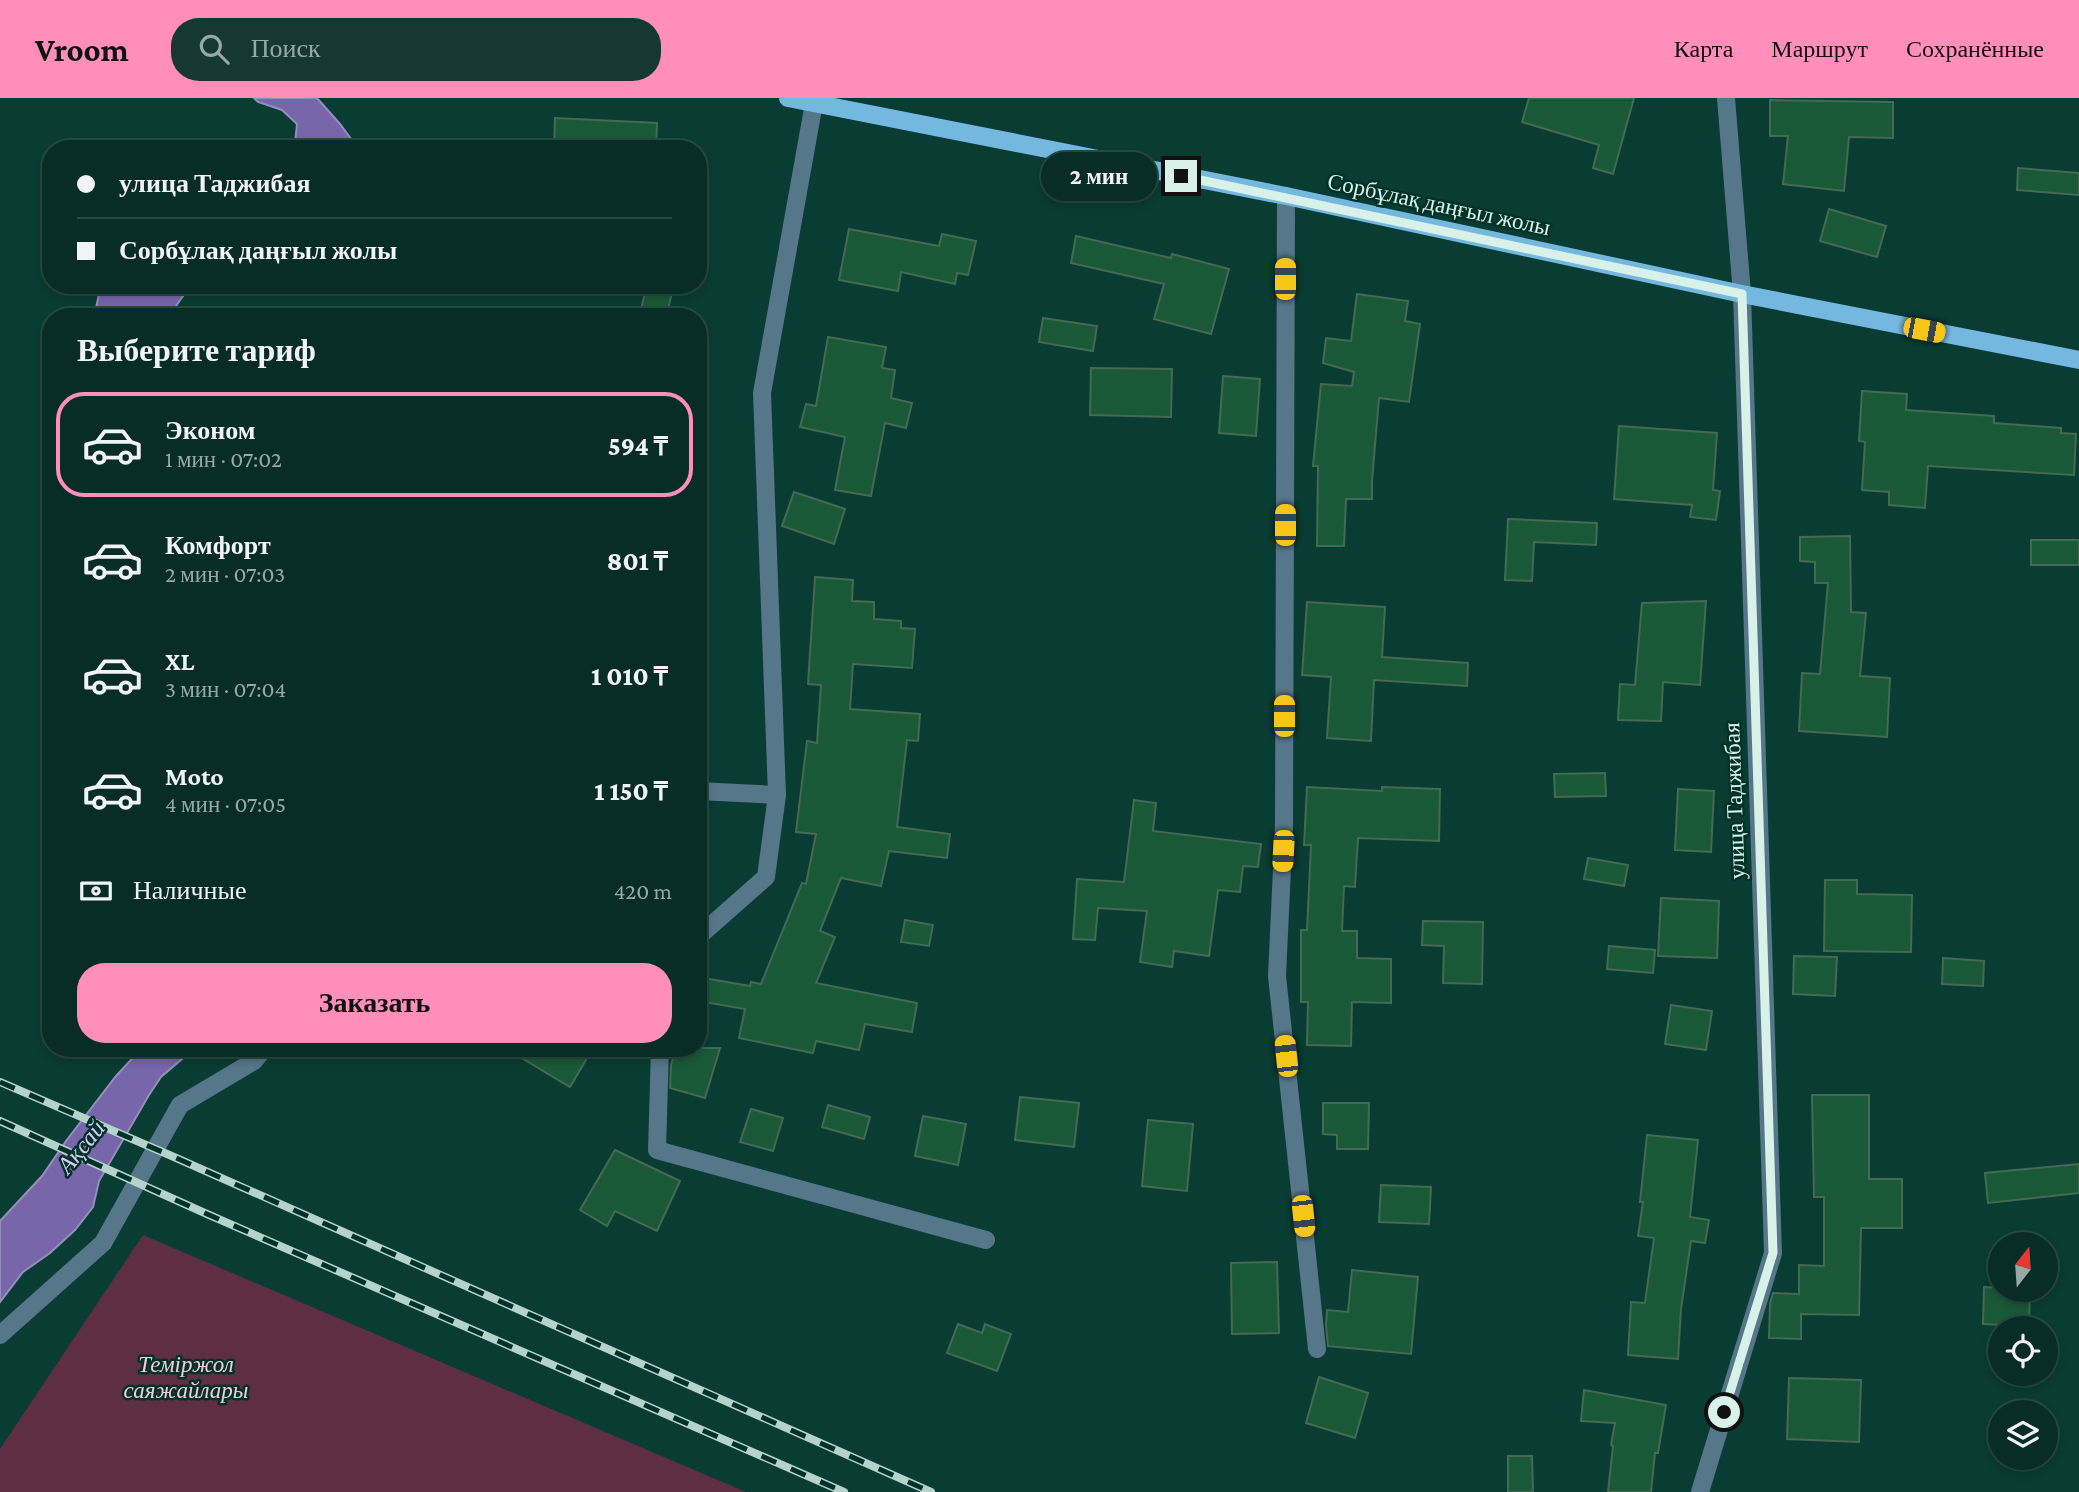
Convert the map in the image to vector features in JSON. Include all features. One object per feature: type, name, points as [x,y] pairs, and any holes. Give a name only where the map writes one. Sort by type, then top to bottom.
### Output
[{"type":"main road","name":"Сорбұлақ даңғыл жолы","points":[[788,98],[1286,196],[1742,294],[2079,360]]},
{"type":"street","name":"улица Таджибая","points":[[1700,1492],[1773,1253],[1742,294],[1726,98]]},
{"type":"street","points":[[707,929],[766,877],[777,795],[762,394],[814,103]]},
{"type":"street","points":[[1286,196],[1284,826],[1277,976],[1317,1349]]},
{"type":"street","points":[[707,791],[777,795]]},
{"type":"street","points":[[0,1335],[103,1243],[180,1105],[257,1057]]},
{"type":"street","points":[[660,1057],[657,1150],[986,1240]]},
{"type":"green space","name":"Теміржол саяжайлары","points":[[143,1235],[746,1492],[0,1492],[0,1449]]},
{"type":"water","points":[[254,98],[317,98],[352,140],[295,140],[297,124],[282,110],[258,102]]},
{"type":"water","points":[[99,294],[185,294],[175,308],[96,308]]},
{"type":"water","name":"Ақсай","points":[[134,1057],[184,1057],[161,1077],[149,1095],[99,1181],[93,1207],[75,1230],[50,1253],[23,1272],[0,1302],[0,1221],[42,1176],[116,1076]]},
{"type":"building","points":[[1529,98],[1634,98],[1613,174],[1593,168],[1599,145],[1522,122]]},
{"type":"building","points":[[1770,100],[1893,102],[1893,138],[1849,137],[1844,191],[1783,184],[1788,136],[1770,136]]},
{"type":"building","points":[[555,118],[657,123],[656,140],[554,140]]},
{"type":"building","points":[[2018,168],[2079,173],[2079,195],[2017,190]]},
{"type":"building","points":[[1829,209],[1886,226],[1877,257],[1820,241]]},
{"type":"building","points":[[849,229],[939,246],[942,234],[976,241],[968,275],[957,273],[955,284],[901,272],[898,291],[839,280]]},
{"type":"building","points":[[1076,236],[1171,258],[1172,254],[1229,269],[1211,334],[1154,319],[1164,284],[1071,263]]},
{"type":"building","points":[[645,294],[672,294],[668,308],[641,308]]},
{"type":"building","points":[[1357,294],[1408,301],[1405,321],[1420,324],[1409,402],[1379,398],[1372,499],[1346,499],[1344,546],[1317,546],[1318,466],[1313,466],[1321,384],[1352,386],[1354,372],[1323,363],[1326,338],[1351,341]]},
{"type":"building","points":[[1043,318],[1097,326],[1093,351],[1039,342]]},
{"type":"building","points":[[828,337],[886,347],[882,368],[895,370],[891,398],[912,403],[906,428],[885,423],[871,496],[835,490],[845,437],[800,427],[806,404],[816,406]]},
{"type":"building","points":[[1091,368],[1172,369],[1171,417],[1090,415]]},
{"type":"building","points":[[1223,376],[1260,379],[1256,436],[1219,433]]},
{"type":"building","points":[[1862,391],[1907,394],[1906,410],[1994,416],[1994,423],[2061,428],[2061,433],[2076,434],[2074,475],[1928,466],[1925,508],[1889,505],[1889,492],[1862,490],[1865,442],[1859,441]]},
{"type":"building","points":[[1619,426],[1717,433],[1713,490],[1720,491],[1716,520],[1690,517],[1692,505],[1614,499]]},
{"type":"building","points":[[794,492],[845,509],[834,544],[782,526]]},
{"type":"building","points":[[1508,519],[1597,523],[1596,545],[1534,542],[1532,581],[1505,580]]},
{"type":"building","points":[[1850,536],[1851,612],[1866,613],[1860,676],[1890,678],[1887,737],[1799,731],[1802,673],[1820,674],[1828,583],[1815,583],[1815,562],[1800,561],[1800,537]]},
{"type":"building","points":[[2031,540],[2079,540],[2079,565],[2031,565]]},
{"type":"building","points":[[815,577],[853,580],[852,601],[874,602],[874,619],[901,621],[901,628],[915,629],[912,668],[853,664],[850,709],[920,714],[918,741],[907,740],[897,827],[950,834],[947,858],[889,851],[881,886],[841,878],[820,931],[835,937],[816,983],[917,1003],[912,1032],[865,1024],[859,1050],[816,1041],[813,1053],[739,1038],[745,1009],[707,1003],[707,979],[750,986],[751,982],[761,984],[802,883],[806,884],[816,834],[796,832],[807,741],[817,743],[821,685],[808,684]]},
{"type":"building","points":[[1706,601],[1700,685],[1663,682],[1661,721],[1618,720],[1620,684],[1635,685],[1642,603]]},
{"type":"building","points":[[1307,602],[1385,607],[1382,657],[1468,663],[1467,686],[1374,680],[1371,741],[1327,738],[1331,677],[1302,675]]},
{"type":"building","points":[[1605,773],[1606,796],[1555,797],[1554,774]]},
{"type":"building","points":[[1307,787],[1382,791],[1382,787],[1440,789],[1439,841],[1358,838],[1355,887],[1344,886],[1342,931],[1357,931],[1357,958],[1391,959],[1391,1003],[1352,1002],[1351,1046],[1307,1045],[1308,1002],[1301,1002],[1301,930],[1307,930],[1311,845],[1304,845]]},
{"type":"building","points":[[1678,789],[1714,791],[1711,852],[1675,850]]},
{"type":"building","points":[[1134,800],[1156,803],[1153,831],[1261,844],[1258,867],[1243,866],[1240,892],[1218,890],[1209,956],[1174,951],[1172,967],[1140,962],[1147,911],[1098,908],[1095,940],[1073,939],[1077,879],[1124,882]]},
{"type":"building","points":[[1588,858],[1628,865],[1624,886],[1584,879]]},
{"type":"building","points":[[1825,880],[1857,880],[1857,894],[1912,895],[1911,952],[1824,951]]},
{"type":"building","points":[[1661,898],[1719,901],[1717,958],[1658,956]]},
{"type":"building","points":[[905,920],[933,925],[929,946],[901,942]]},
{"type":"building","points":[[1423,921],[1483,922],[1482,984],[1443,983],[1444,946],[1422,945]]},
{"type":"building","points":[[1609,946],[1655,950],[1653,973],[1607,969]]},
{"type":"building","points":[[1794,956],[1837,957],[1835,996],[1793,994]]},
{"type":"building","points":[[1943,958],[1984,961],[1983,986],[1942,984]]},
{"type":"building","points":[[1671,1005],[1712,1011],[1706,1050],[1665,1044]]},
{"type":"building","points":[[707,1048],[720,1048],[705,1098],[670,1088],[673,1057],[707,1057]]},
{"type":"building","points":[[520,1057],[588,1057],[570,1087]]},
{"type":"building","points":[[1812,1095],[1869,1095],[1869,1179],[1902,1179],[1902,1228],[1861,1228],[1859,1315],[1801,1314],[1801,1339],[1769,1338],[1770,1303],[1773,1293],[1799,1294],[1799,1265],[1824,1266],[1824,1197],[1814,1197]]},
{"type":"building","points":[[1020,1097],[1079,1103],[1074,1147],[1015,1140]]},
{"type":"building","points":[[1323,1103],[1369,1103],[1368,1149],[1337,1149],[1337,1135],[1323,1134]]},
{"type":"building","points":[[828,1105],[870,1117],[864,1139],[822,1127]]},
{"type":"building","points":[[751,1109],[783,1118],[773,1151],[740,1142]]},
{"type":"building","points":[[923,1116],[966,1124],[958,1165],[915,1156]]},
{"type":"building","points":[[1148,1120],[1193,1124],[1187,1191],[1142,1186]]},
{"type":"building","points":[[1647,1135],[1698,1140],[1690,1217],[1709,1220],[1705,1243],[1691,1241],[1681,1309],[1678,1359],[1628,1355],[1631,1302],[1645,1303],[1654,1238],[1638,1236]]},
{"type":"building","points":[[615,1150],[680,1181],[657,1231],[615,1211],[607,1226],[580,1210]]},
{"type":"building","points":[[2079,1164],[2079,1193],[1988,1203],[1985,1173]]},
{"type":"building","points":[[1381,1185],[1431,1187],[1429,1224],[1379,1222]]},
{"type":"building","points":[[1277,1262],[1279,1333],[1232,1334],[1231,1263]]},
{"type":"building","points":[[1352,1270],[1418,1277],[1411,1354],[1328,1346],[1327,1310],[1348,1312]]},
{"type":"building","points":[[1984,1287],[1988,1287],[1988,1302],[2030,1302],[2029,1316],[1988,1316],[1988,1324],[1983,1324]]},
{"type":"building","points":[[958,1324],[982,1333],[985,1324],[1011,1334],[997,1371],[947,1353]]},
{"type":"building","points":[[1319,1377],[1368,1393],[1355,1438],[1306,1423]]},
{"type":"building","points":[[1789,1378],[1861,1380],[1859,1442],[1787,1439]]},
{"type":"building","points":[[1584,1390],[1666,1405],[1658,1453],[1655,1453],[1651,1492],[1608,1492],[1615,1423],[1581,1421]]},
{"type":"building","points":[[1508,1456],[1532,1456],[1533,1492],[1508,1492]]},
{"type":"railway","points":[[0,1082],[931,1492]]},
{"type":"railway","points":[[0,1121],[844,1492]]},
{"type":"route","points":[[1181,176],[1742,294],[1773,1253],[1724,1412]]}]
